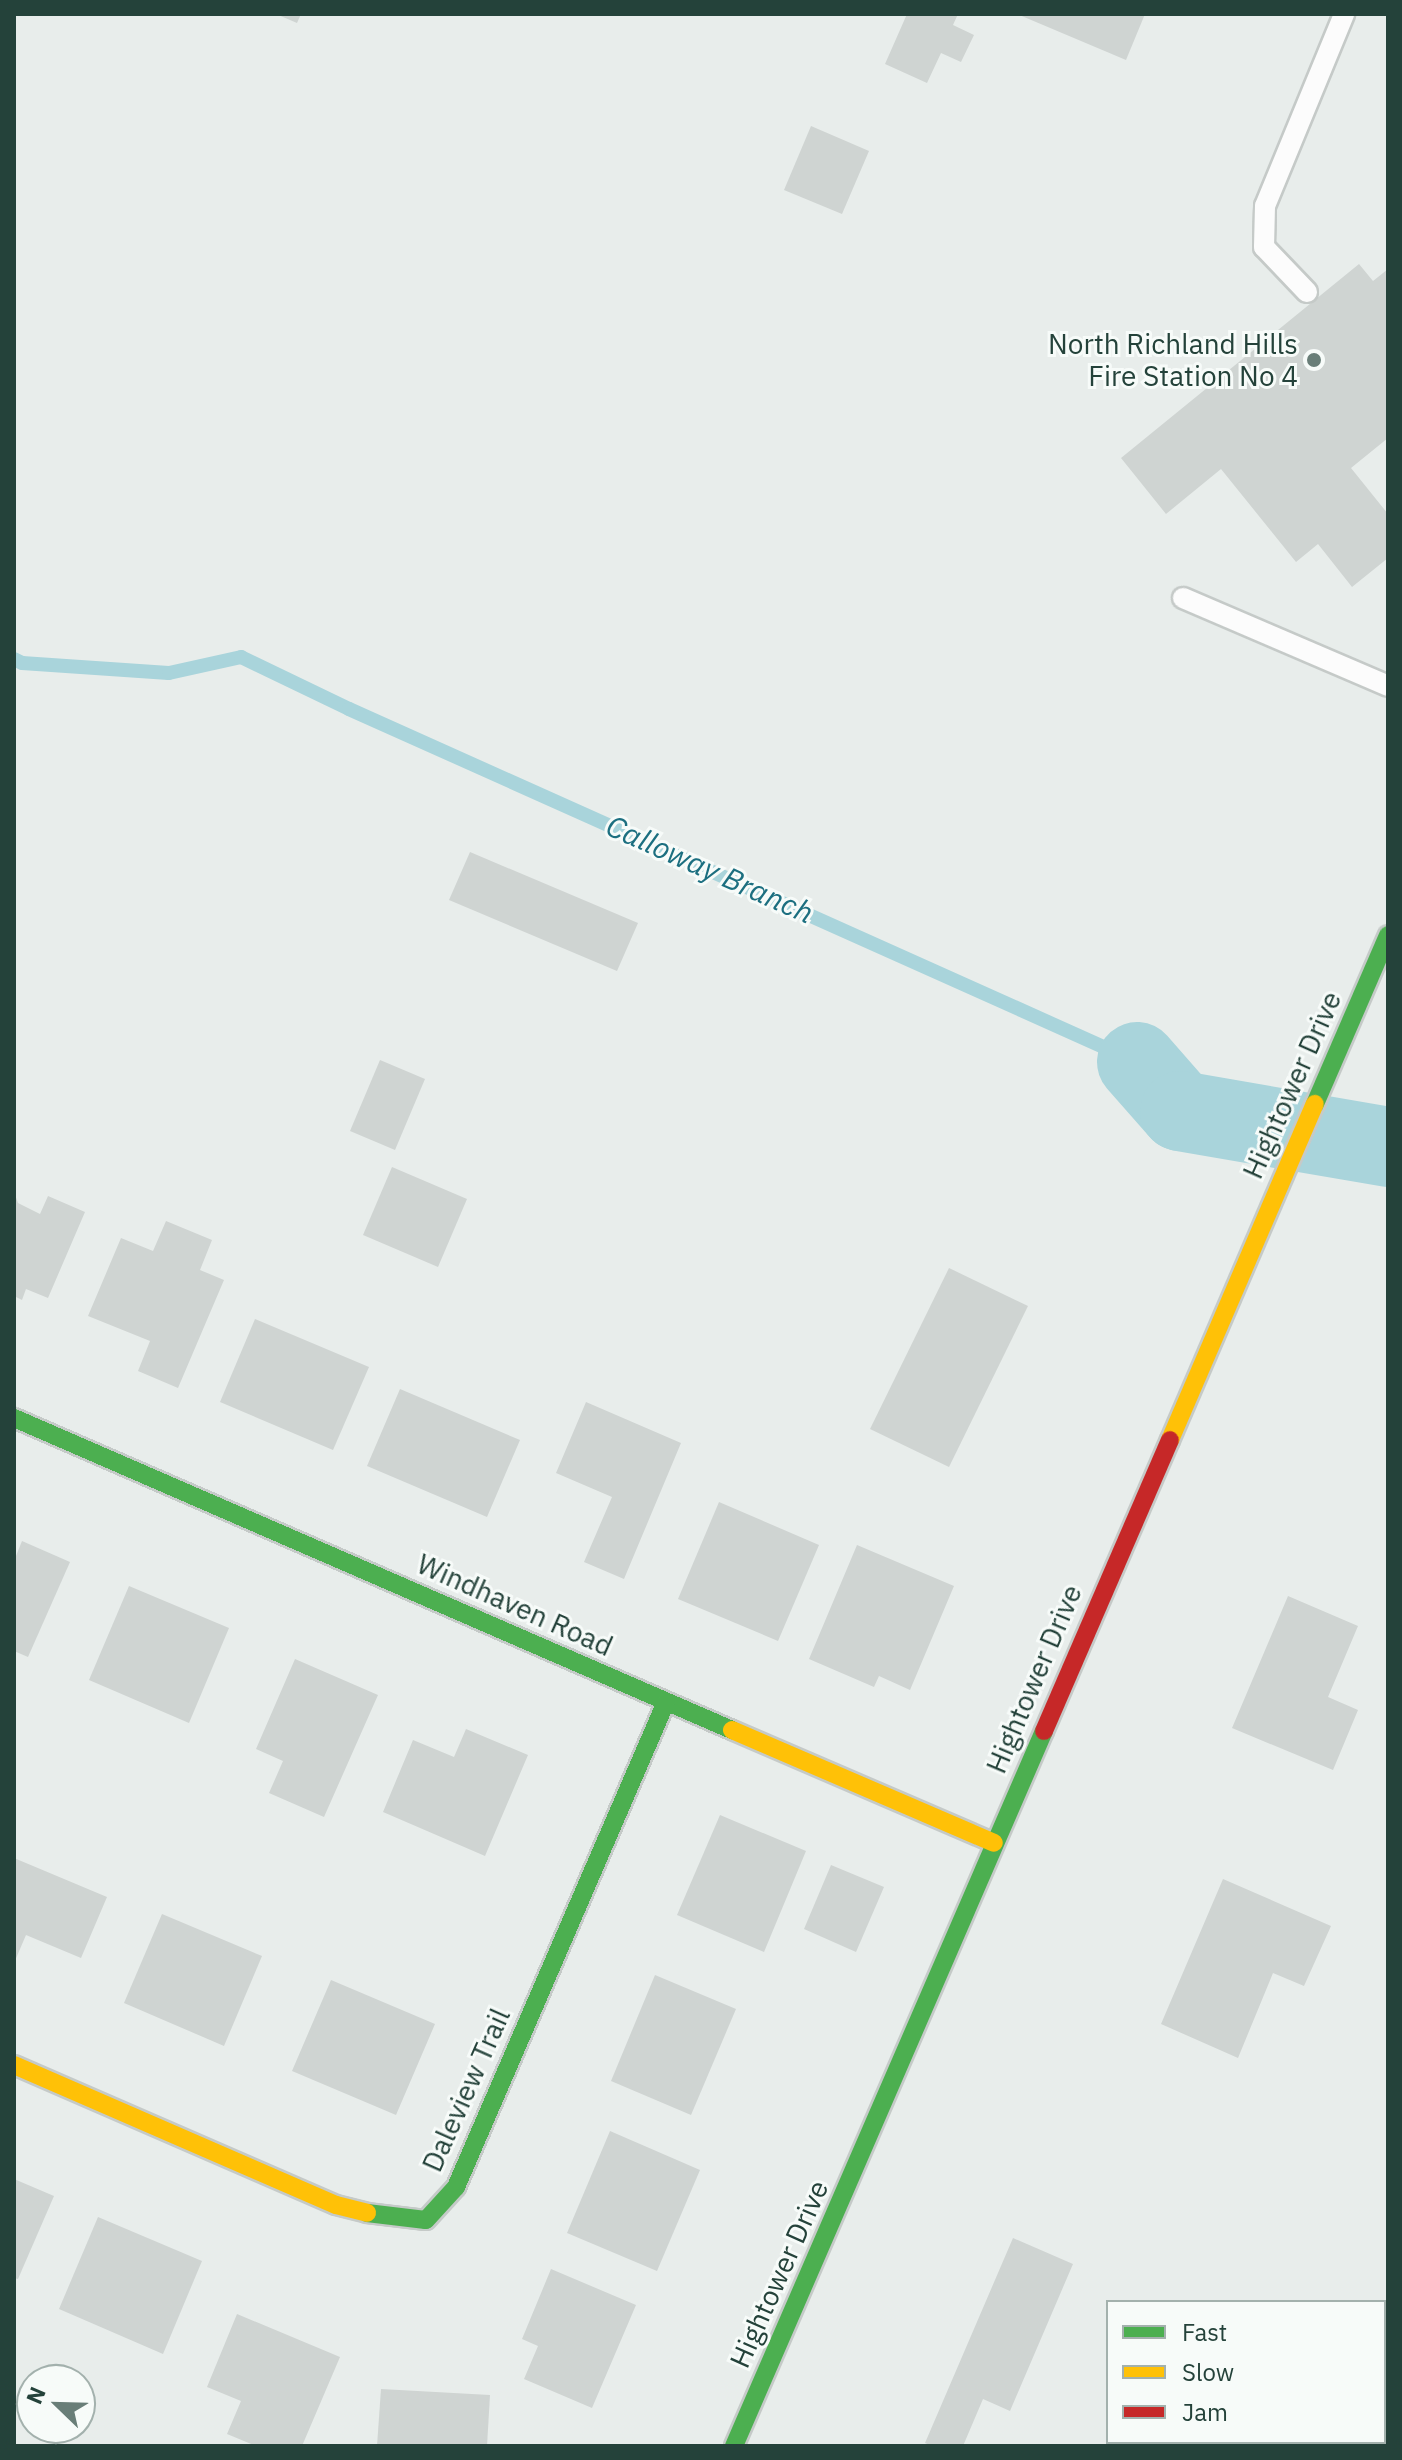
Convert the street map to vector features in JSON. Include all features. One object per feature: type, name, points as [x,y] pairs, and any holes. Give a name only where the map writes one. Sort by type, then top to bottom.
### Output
[{"type":"street","name":"Hightower Drive","points":[[734,2446],[1388,935]]},
{"type":"street","name":"Windhaven Road","points":[[14,1418],[994,1843]]},
{"type":"street","name":"Daleview Trail","points":[[14,2065],[336,2205],[385,2217],[426,2220],[456,2187],[666,1702]]},
{"type":"lane","points":[[1307,292],[1264,247],[1265,206],[1344,14]]},
{"type":"lane","points":[[1183,598],[1388,686]]},
{"type":"building","points":[[276,14],[301,14],[297,23]]},
{"type":"building","points":[[907,14],[958,14],[953,25],[974,35],[961,62],[941,53],[927,83],[885,64]]},
{"type":"building","points":[[1017,14],[1145,14],[1126,60]]},
{"type":"building","points":[[811,126],[869,151],[842,214],[784,190]]},
{"type":"building","name":"North Richland Hills Fire Station No 4","points":[[1359,264],[1373,281],[1388,269],[1388,438],[1351,468],[1388,514],[1388,558],[1352,587],[1318,544],[1296,562],[1221,469],[1166,514],[1121,458]]},
{"type":"building","points":[[470,852],[638,923],[617,971],[449,900]]},
{"type":"building","points":[[380,1060],[425,1079],[395,1150],[350,1131]]},
{"type":"building","points":[[392,1167],[467,1199],[438,1267],[363,1235]]},
{"type":"building","points":[[14,1192],[18,1203],[40,1214],[48,1196],[85,1212],[48,1298],[26,1289],[22,1300],[14,1296]]},
{"type":"building","points":[[166,1221],[212,1240],[200,1270],[224,1280],[178,1388],[138,1371],[150,1341],[88,1316],[121,1238],[153,1251]]},
{"type":"building","points":[[949,1268],[1028,1306],[949,1467],[870,1429]]},
{"type":"building","points":[[255,1319],[369,1367],[333,1450],[220,1402]]},
{"type":"building","points":[[400,1389],[520,1440],[487,1517],[367,1466]]},
{"type":"building","points":[[586,1402],[681,1443],[624,1579],[584,1562],[612,1497],[556,1473]]},
{"type":"building","points":[[719,1502],[819,1545],[778,1641],[678,1599]]},
{"type":"building","points":[[22,1541],[70,1562],[28,1657],[14,1651],[14,1561]]},
{"type":"building","points":[[857,1545],[954,1586],[910,1690],[879,1676],[874,1687],[809,1659]]},
{"type":"building","points":[[129,1586],[229,1628],[189,1723],[89,1680]]},
{"type":"building","points":[[1288,1596],[1358,1626],[1328,1697],[1358,1710],[1333,1770],[1232,1728]]},
{"type":"building","points":[[295,1659],[378,1695],[324,1817],[269,1793],[283,1761],[256,1749]]},
{"type":"building","points":[[466,1729],[528,1755],[485,1856],[383,1812],[413,1740],[454,1757]]},
{"type":"building","points":[[720,1815],[806,1851],[764,1952],[677,1915]]},
{"type":"building","points":[[14,1858],[107,1897],[81,1958],[26,1935],[14,1963]]},
{"type":"building","points":[[831,1865],[884,1887],[856,1952],[804,1929]]},
{"type":"building","points":[[1223,1879],[1331,1926],[1304,1986],[1273,1973],[1238,2058],[1161,2024]]},
{"type":"building","points":[[162,1914],[262,1956],[224,2046],[124,2003]]},
{"type":"building","points":[[655,1975],[736,2009],[691,2115],[611,2081]]},
{"type":"building","points":[[331,1980],[435,2024],[396,2115],[292,2071]]},
{"type":"building","points":[[610,2131],[700,2170],[657,2271],[567,2233]]},
{"type":"building","points":[[14,2179],[54,2196],[18,2279],[14,2278]]},
{"type":"building","points":[[98,2217],[202,2261],[163,2354],[59,2309]]},
{"type":"building","points":[[1013,2238],[1073,2264],[1010,2411],[983,2399],[963,2446],[932,2446],[925,2443]]},
{"type":"building","points":[[551,2269],[636,2305],[592,2408],[524,2379],[538,2346],[522,2339]]},
{"type":"building","points":[[237,2314],[340,2357],[302,2446],[256,2446],[227,2434],[241,2401],[207,2387]]},
{"type":"building","points":[[381,2389],[490,2395],[487,2446],[377,2446]]},
{"type":"waterway","name":"Calloway Branch","points":[[14,659],[22,663],[169,673],[241,657],[349,709],[1137,1062]]},
{"type":"waterway","name":"Calloway Branch","points":[[1137,1062],[1180,1111],[1388,1147]]},
{"type":"traffic: fast","points":[[1315,1104],[1388,935]]},
{"type":"traffic: fast","points":[[14,1418],[732,1730]]},
{"type":"traffic: fast","points":[[367,2213],[426,2220],[456,2187],[666,1702]]},
{"type":"traffic: fast","points":[[734,2446],[1044,1731]]},
{"type":"traffic: slow","points":[[1170,1440],[1315,1104]]},
{"type":"traffic: slow","points":[[732,1730],[994,1843]]},
{"type":"traffic: slow","points":[[14,2065],[336,2205],[367,2213]]},
{"type":"traffic: jam","points":[[1044,1731],[1170,1440]]},
{"type":"place","name":"North Richland Hills Fire Station No 4","points":[[1314,360]]}]
